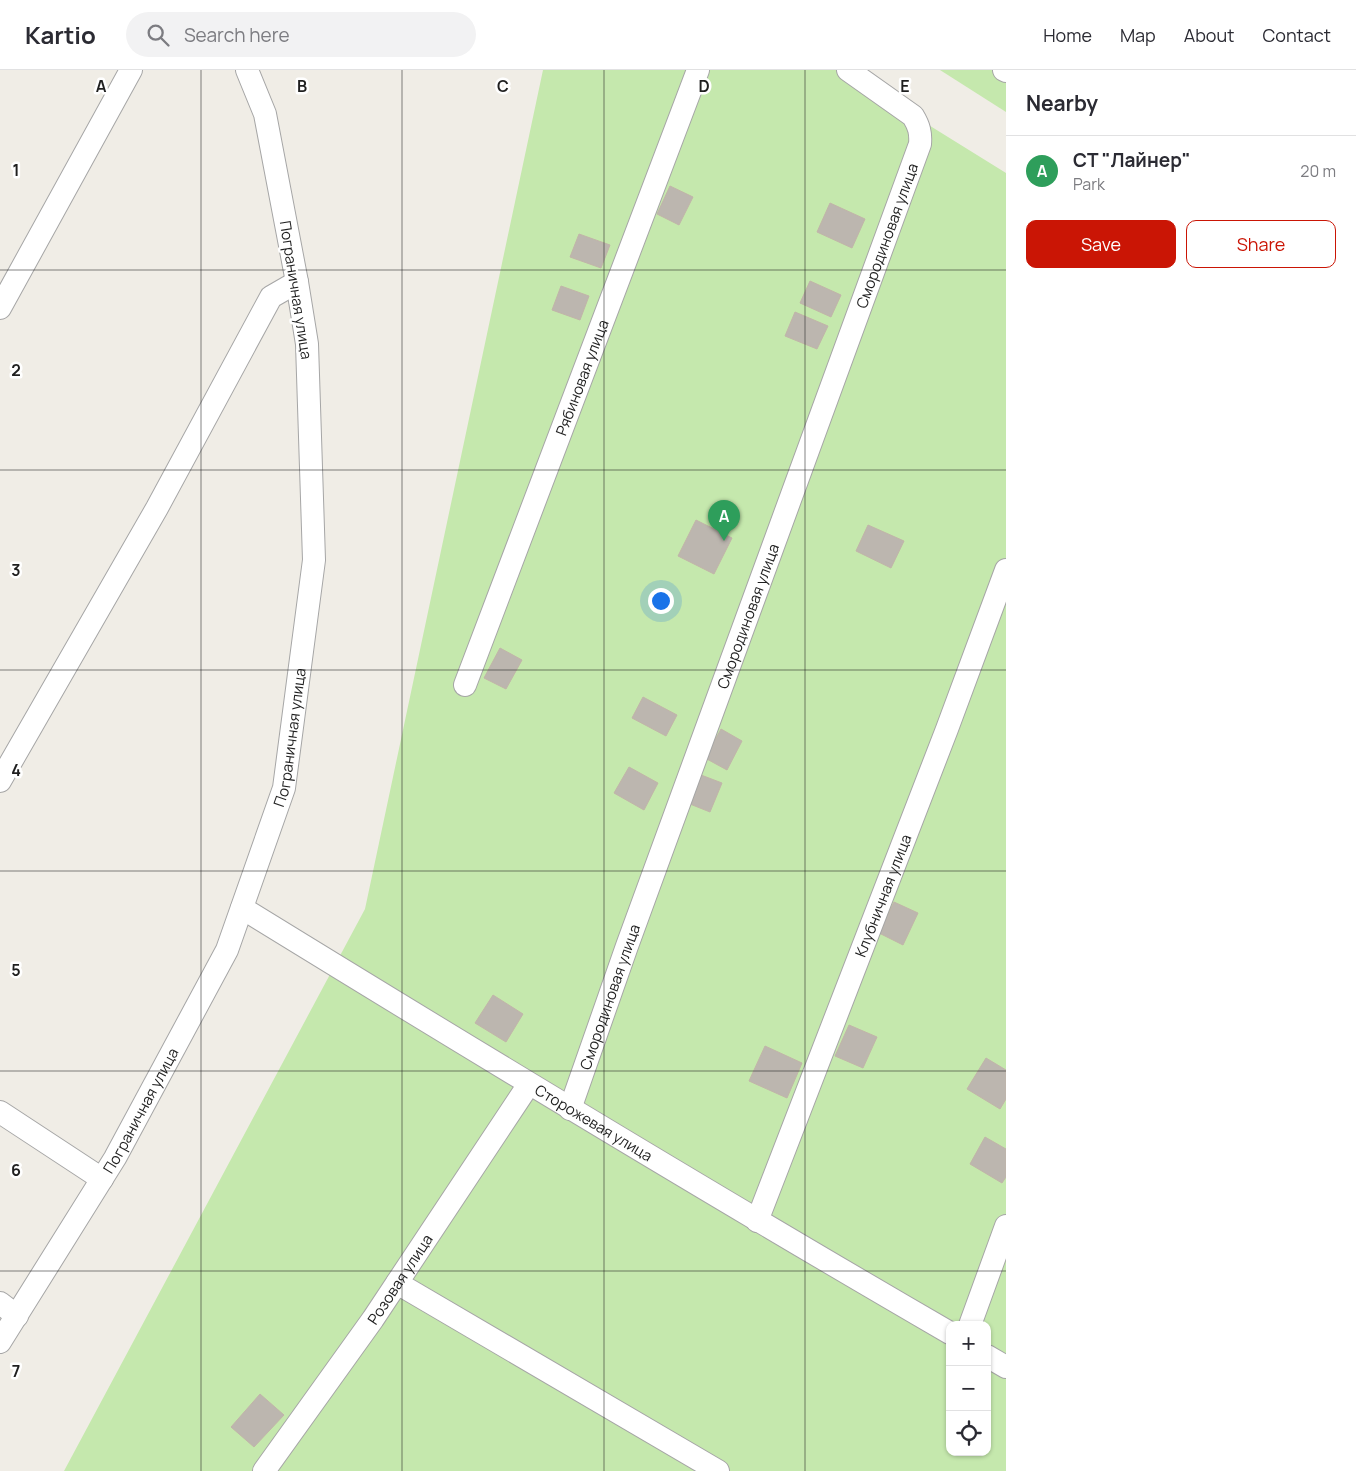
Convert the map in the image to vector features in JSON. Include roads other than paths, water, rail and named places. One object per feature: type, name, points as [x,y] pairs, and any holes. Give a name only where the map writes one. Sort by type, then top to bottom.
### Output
[{"type":"street","points":[[0,308],[131,70]]},
{"type":"street","name":"Пограничная улица","points":[[0,1342],[8,1309],[102,1179],[115,1158],[227,950],[284,788],[314,560],[307,344],[265,114],[247,70]]},
{"type":"street","name":"Рябиновая улица","points":[[465,685],[698,70]]},
{"type":"street","name":"Смородиновая улица","points":[[570,1108],[627,946],[920,144],[921,134],[919,125],[913,116],[848,70]]},
{"type":"street","points":[[0,781],[157,508],[271,297],[297,282]]},
{"type":"street","name":"Клубничная улица","points":[[757,1221],[947,729],[1006,570]]},
{"type":"street","name":"Сторожевая улица","points":[[242,908],[757,1221],[946,1331]]},
{"type":"street","name":"Розовая улица","points":[[264,1471],[373,1319],[529,1084]]},
{"type":"street","points":[[0,1112],[102,1179]]},
{"type":"street","points":[[971,1321],[1006,1226]]},
{"type":"street","points":[[397,1283],[718,1471]]},
{"type":"street","points":[[991,1359],[1006,1368]]},
{"type":"place","name":"СТ \"Лайнер\"","points":[[724,541]]}]
